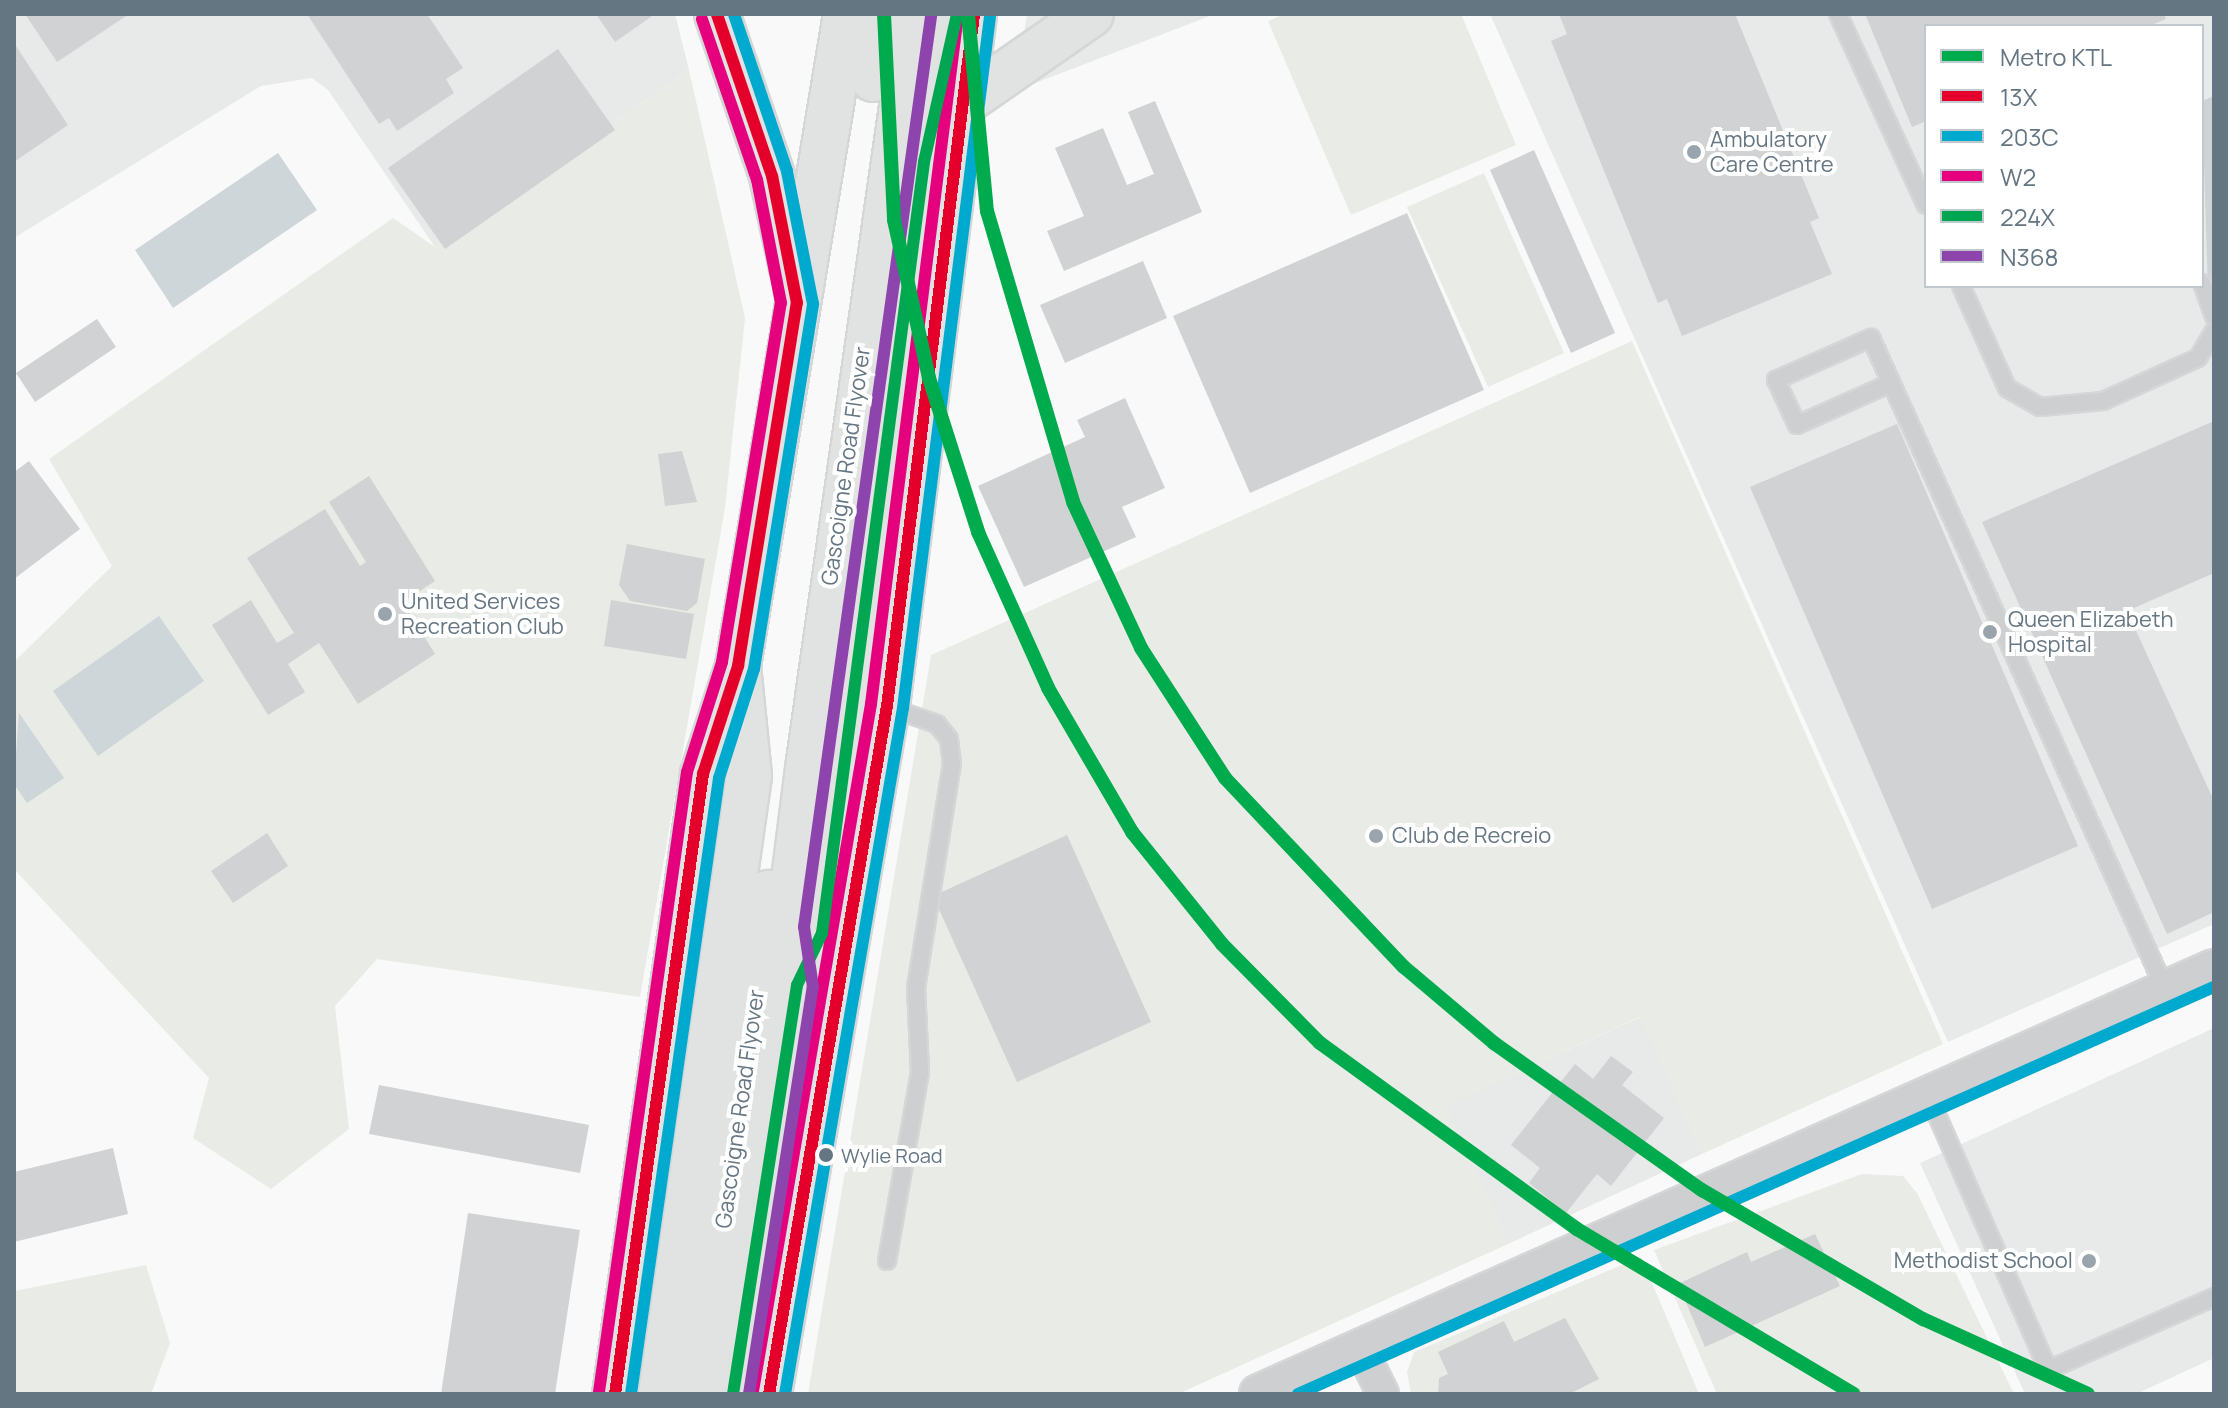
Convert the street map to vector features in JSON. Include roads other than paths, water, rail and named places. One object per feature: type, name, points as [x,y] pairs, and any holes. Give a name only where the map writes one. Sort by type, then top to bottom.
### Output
[{"type":"main road","points":[[717,14],[772,176],[797,303]]},
{"type":"main road","points":[[615,1394],[703,774],[738,666],[846,14]]},
{"type":"main road","name":"Gascoigne Road Flyover","points":[[699,1394],[883,14]]},
{"type":"main road","name":"Gascoigne Road Flyover","points":[[733,1394],[797,985],[788,927],[868,307],[915,14]]},
{"type":"main road","points":[[797,985],[822,933],[924,162],[957,14]]},
{"type":"main road","points":[[769,1394],[887,706],[966,101],[974,14]]},
{"type":"main road","points":[[966,101],[1091,14]]},
{"type":"main road","points":[[661,1394],[749,776],[738,666]]},
{"type":"street","points":[[1259,1394],[2214,969]]},
{"type":"street","points":[[1360,1347],[1383,1394]]},
{"type":"lane","points":[[1838,14],[1924,201]]},
{"type":"lane","points":[[1962,288],[2007,388],[2040,407],[2079,408],[2117,395],[2198,358],[2214,331]]},
{"type":"lane","points":[[2204,288],[2214,316]]},
{"type":"lane","points":[[1891,383],[1797,425],[1776,380],[1871,338],[2166,991]]},
{"type":"lane","points":[[887,706],[937,724],[949,739],[952,764],[916,988],[920,1072],[887,1261]]},
{"type":"lane","points":[[1929,1097],[2048,1370],[2214,1297]]},
{"type":"metro line","name":"KTL","points":[[884,14],[894,220],[929,378],[978,532],[1048,688],[1132,832],[1222,944],[1320,1043],[1577,1229],[1854,1394]]},
{"type":"metro line","name":"KTL","points":[[968,14],[987,211],[1073,502],[1141,648],[1225,778],[1404,967],[1494,1043],[1702,1190],[1923,1319],[2088,1394]]},
{"type":"place","name":"Ambulatory Care Centre","points":[[1694,152]]},
{"type":"place","name":"United Services Recreation Club","points":[[385,614]]},
{"type":"place","name":"Queen Elizabeth Hospital","points":[[1990,632]]},
{"type":"place","name":"Club de Recreio","points":[[1376,836]]},
{"type":"place","name":"Wylie Road","points":[[826,1155]]},
{"type":"place","name":"Methodist School","points":[[2089,1261]]}]
